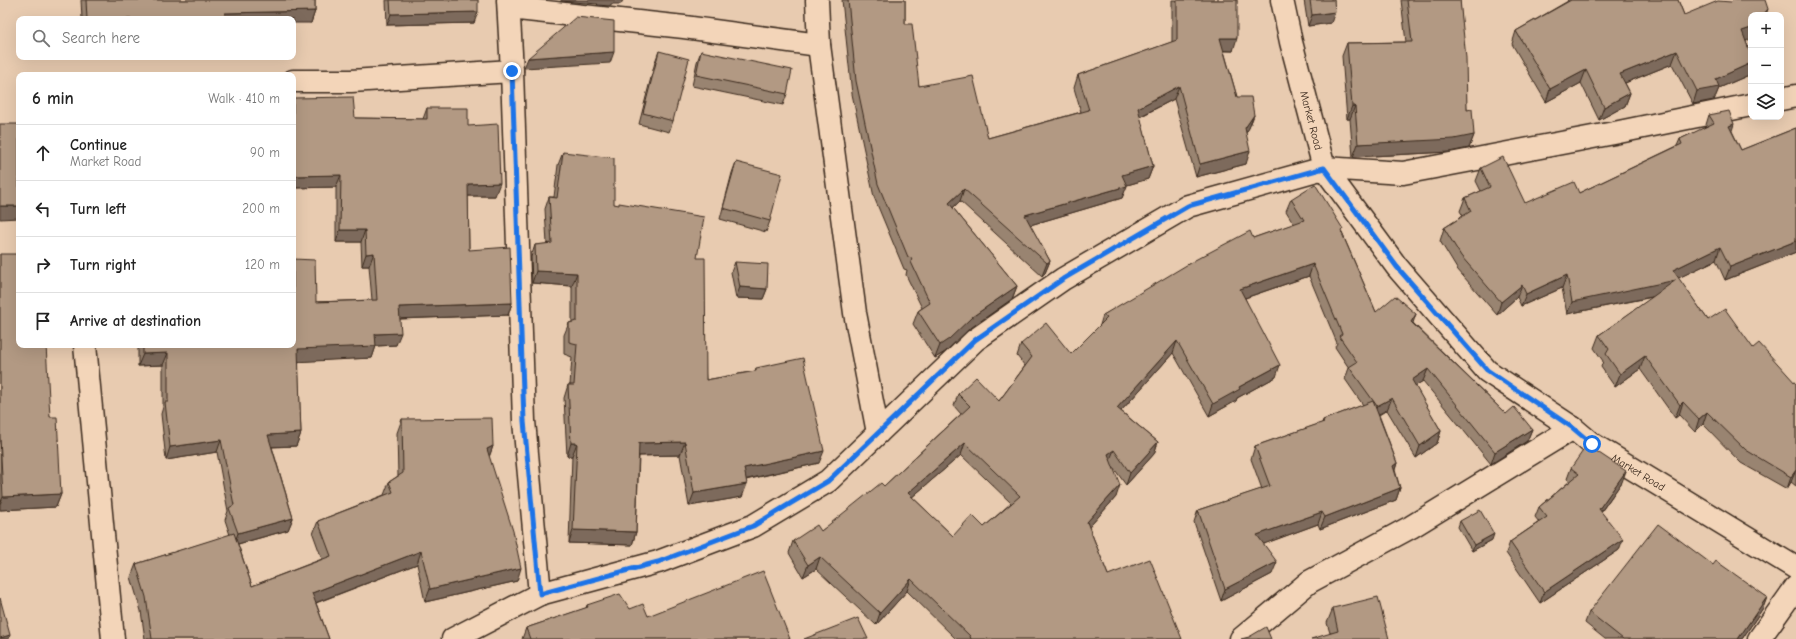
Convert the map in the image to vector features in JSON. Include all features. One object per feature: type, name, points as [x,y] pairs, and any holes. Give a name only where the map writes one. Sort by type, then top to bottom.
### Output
[{"type":"street","points":[[816,0],[819,45],[855,313],[878,433]]},
{"type":"street","name":"Market Road","points":[[1282,0],[1291,42],[1324,168],[1397,267],[1487,370],[1573,428],[1592,444],[1796,568]]},
{"type":"street","points":[[540,594],[524,421],[512,71],[508,4],[819,45]]},
{"type":"street","points":[[296,81],[351,81],[512,71]]},
{"type":"street","points":[[1784,98],[1796,96]]},
{"type":"street","points":[[453,639],[540,594],[658,562],[753,526],[828,481],[975,340],[1063,279],[1188,206],[1324,168],[1404,173],[1614,134],[1748,107]]},
{"type":"street","points":[[85,348],[113,639]]},
{"type":"street","points":[[1241,639],[1309,582],[1412,527],[1573,428]]},
{"type":"street","points":[[1759,639],[1796,587]]},
{"type":"building","points":[[86,0],[315,0],[315,11],[225,13],[225,16],[87,16]]},
{"type":"building","points":[[390,0],[478,0],[478,12],[391,14]]},
{"type":"building","points":[[848,0],[905,0],[905,24],[912,24],[919,86],[973,76],[988,138],[1089,110],[1078,75],[1177,40],[1177,0],[1237,0],[1237,38],[1220,38],[1237,97],[1251,97],[1254,115],[1245,128],[1250,151],[1200,164],[1179,86],[1138,108],[1153,166],[1122,175],[1127,186],[1025,215],[1050,261],[1047,263],[964,189],[949,203],[1017,286],[972,317],[949,339],[940,345],[918,311],[930,303],[911,262],[912,258],[908,257],[878,184],[856,81]]},
{"type":"building","points":[[1310,0],[1334,0],[1335,12],[1312,15]]},
{"type":"building","points":[[1407,0],[1460,0],[1466,58],[1467,110],[1472,109],[1474,135],[1454,139],[1358,144],[1355,106],[1352,106],[1347,43],[1412,42]]},
{"type":"building","points":[[1571,0],[1678,0],[1684,15],[1718,1],[1731,2],[1734,0],[1765,0],[1768,9],[1766,12],[1748,12],[1748,29],[1742,31],[1748,47],[1748,64],[1716,79],[1719,87],[1697,91],[1677,51],[1620,74],[1630,93],[1604,107],[1586,70],[1550,89],[1516,31]]},
{"type":"building","points":[[576,17],[614,21],[614,52],[528,58]]},
{"type":"building","points":[[659,51],[689,59],[673,121],[643,113]]},
{"type":"building","points":[[701,51],[792,70],[787,94],[696,75]]},
{"type":"building","points":[[353,97],[355,118],[427,119],[427,108],[468,108],[468,126],[498,124],[500,183],[468,184],[469,250],[510,247],[512,303],[399,307],[401,333],[375,334],[376,346],[298,349],[301,433],[268,435],[293,518],[238,533],[229,508],[234,505],[221,440],[170,447],[165,402],[168,402],[168,353],[143,354],[143,348],[296,348],[296,259],[315,260],[316,302],[377,300],[374,253],[366,254],[365,230],[340,230],[341,175],[296,176],[296,98]]},
{"type":"building","points":[[1729,111],[1734,124],[1729,126],[1741,150],[1796,128],[1796,241],[1730,267],[1720,247],[1673,270],[1708,320],[1725,309],[1753,348],[1759,343],[1796,384],[1796,470],[1791,477],[1746,450],[1707,412],[1699,419],[1683,402],[1680,405],[1645,356],[1620,374],[1606,354],[1609,349],[1599,335],[1676,280],[1572,302],[1567,275],[1526,294],[1522,285],[1501,302],[1461,256],[1444,228],[1471,211],[1465,198],[1490,187],[1481,168],[1503,157],[1525,203],[1574,182],[1579,193],[1682,144],[1680,139],[1714,123],[1709,115]]},
{"type":"building","points":[[0,124],[16,124],[16,206],[0,206]]},
{"type":"building","points":[[563,152],[614,158],[614,204],[619,205],[619,203],[704,217],[697,258],[705,258],[706,380],[756,371],[756,368],[803,358],[824,451],[744,468],[747,484],[694,493],[685,442],[639,443],[636,532],[573,530],[577,443],[571,443],[568,385],[574,385],[577,344],[569,342],[569,323],[577,321],[577,273],[536,271],[535,245],[552,243],[549,197],[557,198]]},
{"type":"building","points":[[736,162],[782,174],[770,221],[723,208]]},
{"type":"building","points":[[1315,184],[1343,229],[1341,231],[1376,312],[1395,296],[1416,314],[1411,322],[1506,414],[1514,407],[1532,429],[1495,452],[1428,369],[1412,380],[1441,431],[1420,446],[1392,398],[1377,406],[1349,367],[1357,362],[1339,336],[1342,334],[1313,264],[1240,289],[1280,365],[1239,387],[1240,389],[1213,404],[1177,341],[1117,408],[1158,442],[1130,473],[1114,450],[1108,454],[1120,485],[1087,522],[1108,575],[1150,559],[1182,639],[971,639],[970,636],[911,579],[880,613],[820,557],[808,565],[793,541],[817,525],[821,531],[881,483],[884,486],[970,406],[958,394],[976,377],[999,401],[1032,357],[1021,344],[1046,323],[1071,354],[1107,318],[1103,315],[1195,260],[1250,231],[1253,238],[1304,220],[1291,199]],"holes":[[[965,443],[1020,496],[984,527],[972,515],[953,536],[908,493]]]},
{"type":"building","points":[[0,254],[16,254],[16,348],[46,348],[50,417],[57,417],[61,494],[3,497],[0,437]]},
{"type":"building","points":[[735,262],[768,264],[767,289],[740,287]]},
{"type":"building","points":[[1373,401],[1397,463],[1393,466],[1400,488],[1325,517],[1322,512],[1257,535],[1277,562],[1225,589],[1198,510],[1270,486],[1255,446],[1324,422],[1323,420]]},
{"type":"building","points":[[492,418],[493,446],[487,449],[513,531],[521,568],[430,589],[421,551],[312,593],[329,639],[152,639],[146,597],[136,564],[234,533],[252,586],[331,556],[318,521],[393,492],[389,482],[403,473],[402,419]]},
{"type":"building","points":[[1587,445],[1626,471],[1599,509],[1623,539],[1544,592],[1510,542],[1547,517],[1539,507],[1579,474],[1571,468]]},
{"type":"building","points":[[1480,510],[1494,534],[1474,545],[1460,521]]},
{"type":"building","points":[[1658,524],[1713,565],[1716,561],[1767,597],[1738,639],[1623,639],[1589,612]]},
{"type":"building","points":[[763,571],[790,639],[530,639],[526,628],[588,607],[587,605],[620,594],[630,609],[643,604],[648,616]]},
{"type":"building","points":[[1378,597],[1389,639],[1311,639],[1338,631],[1333,608]]},
{"type":"building","points":[[0,598],[10,635],[0,638]]},
{"type":"building","points":[[858,618],[868,639],[804,639]]},
{"type":"building","points":[[1266,627],[1271,639],[1241,639],[1249,637]]},
{"type":"route","points":[[512,71],[524,421],[540,594],[658,562],[753,526],[828,481],[975,340],[1063,279],[1188,206],[1324,168],[1397,267],[1487,370],[1573,428],[1592,444]]}]
